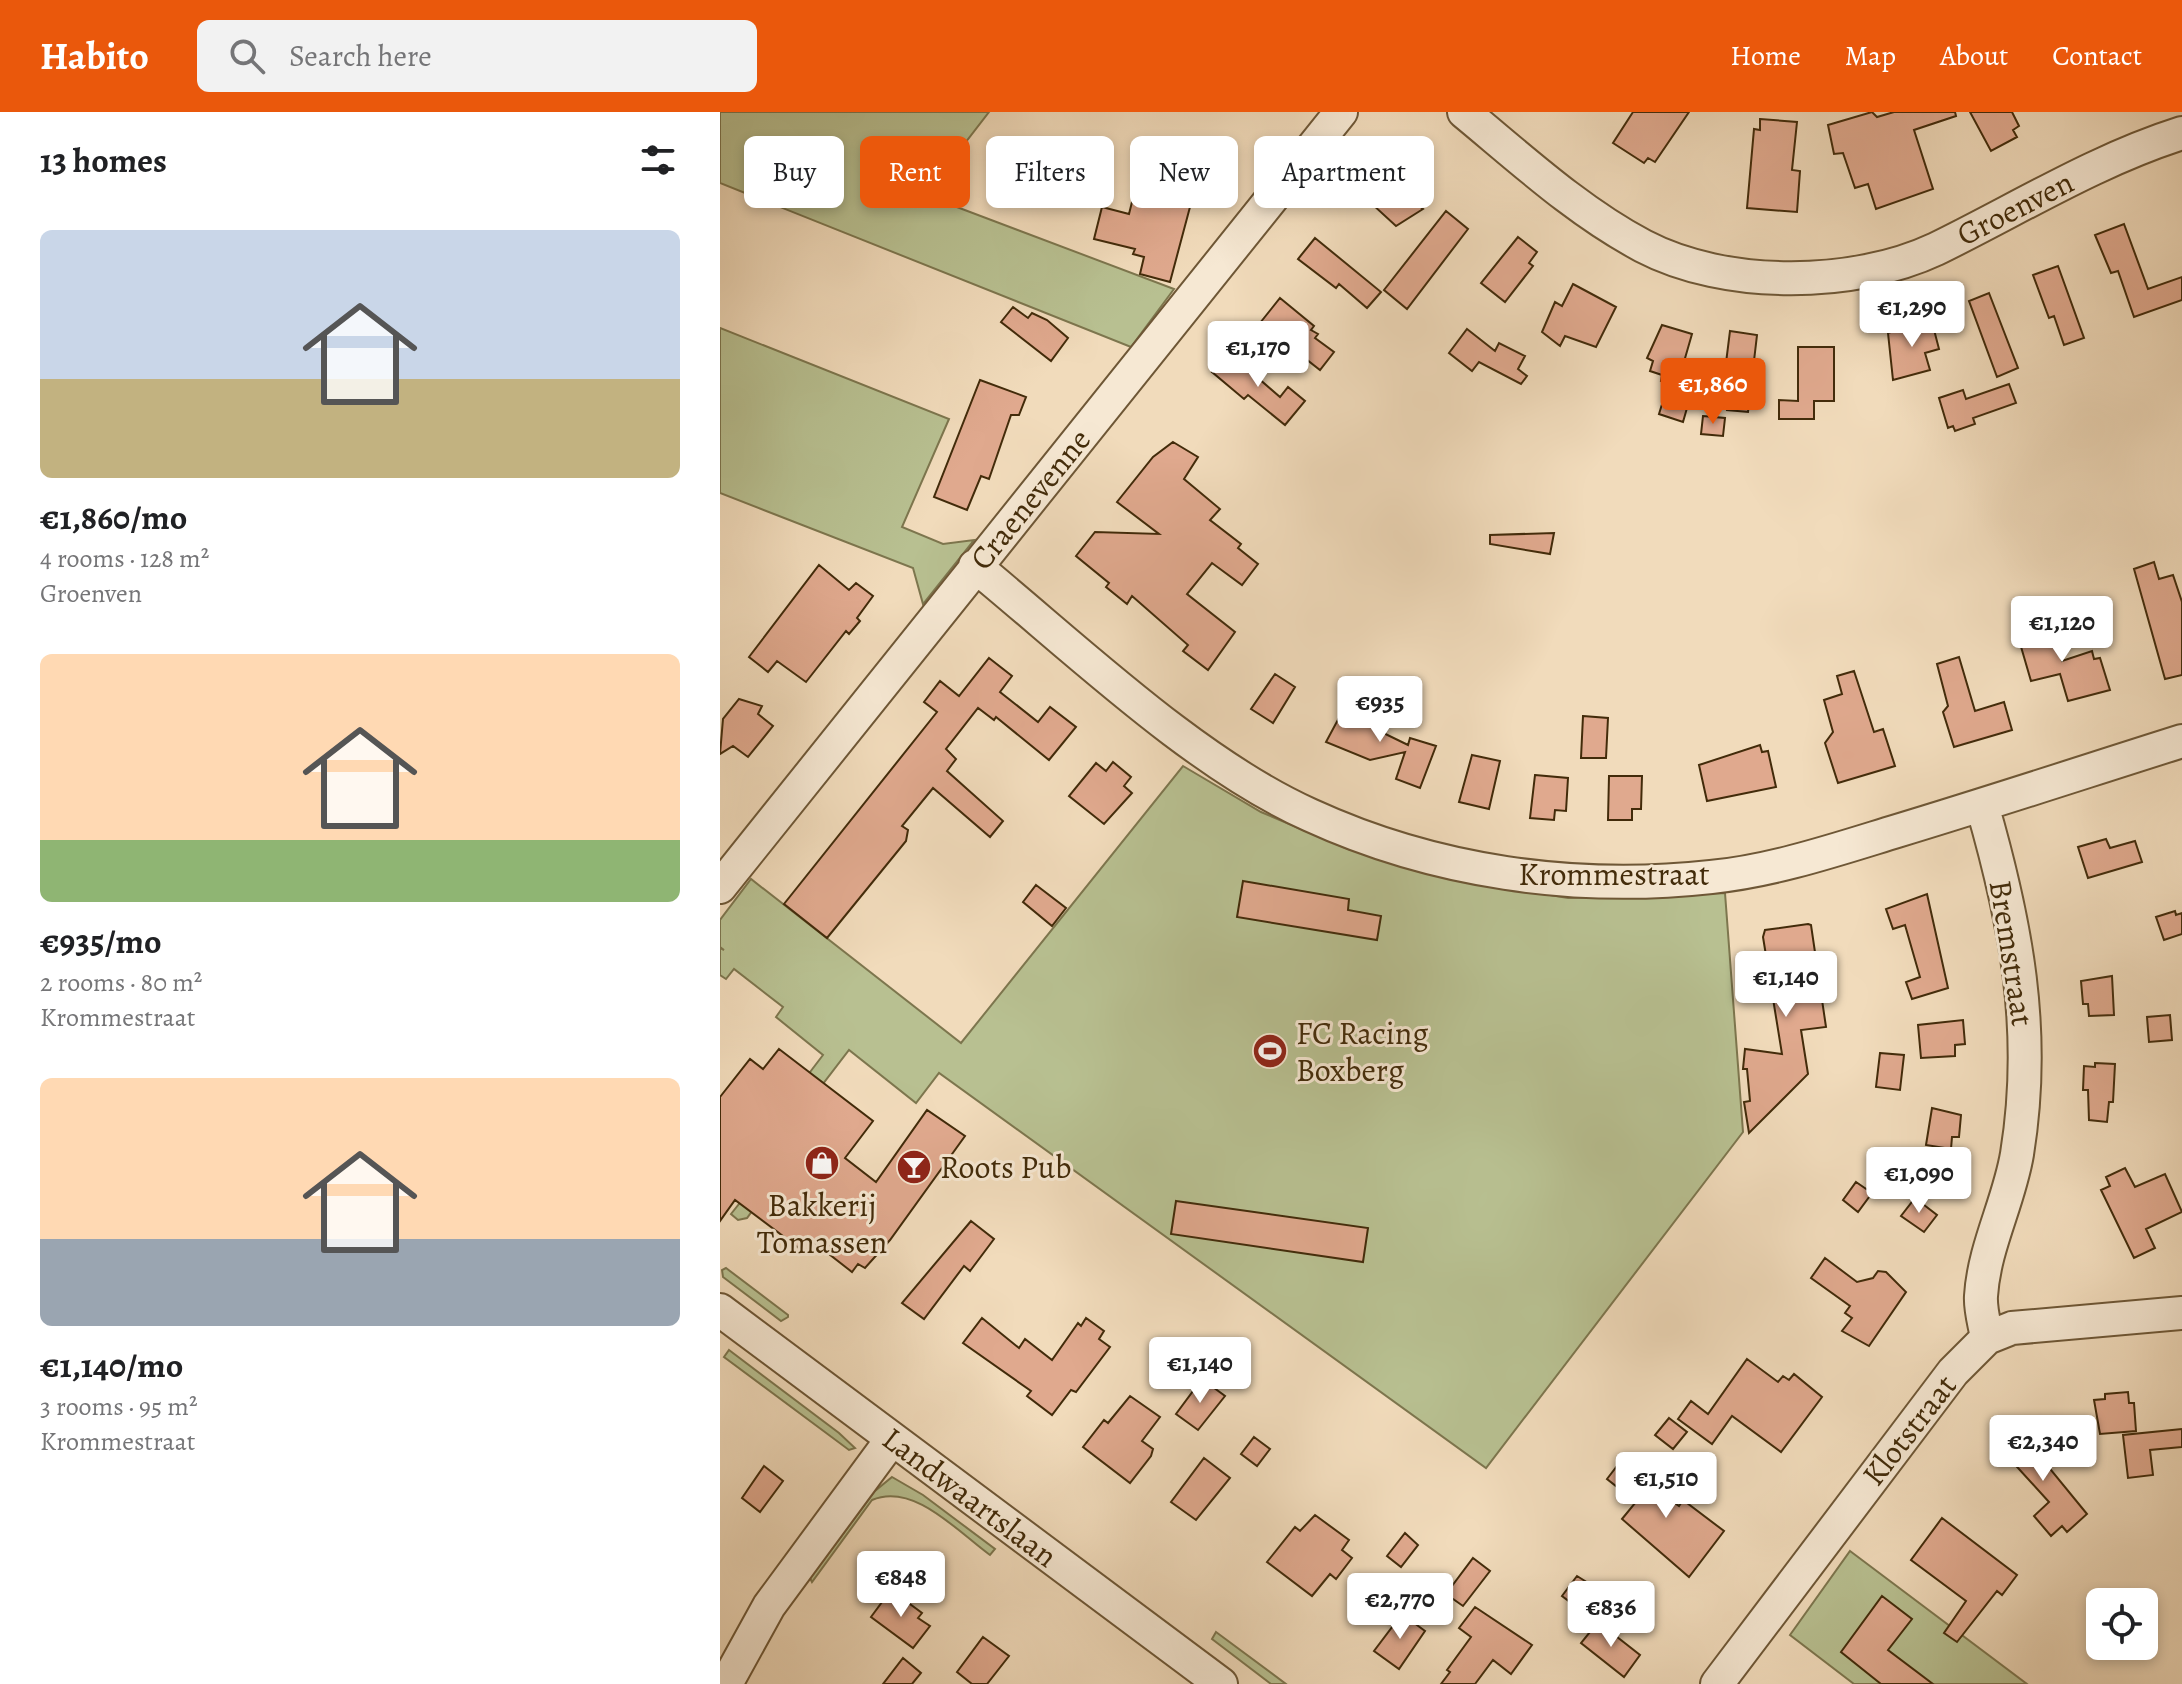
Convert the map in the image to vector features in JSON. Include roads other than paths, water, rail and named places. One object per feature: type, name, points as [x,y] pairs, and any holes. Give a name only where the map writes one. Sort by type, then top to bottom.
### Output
[{"type":"street","name":"Craenevenne","points":[[720,887],[1341,112]]},
{"type":"street","name":"Groenven","points":[[1464,112],[1583,209],[1645,247],[1714,270],[1789,279],[1859,274],[1934,250],[2050,188],[2140,147],[2182,133]]},
{"type":"street","name":"Krommestraat","points":[[975,566],[1159,717],[1238,774],[1308,815],[1378,842],[1504,875],[1559,880],[1640,881],[1713,877],[1835,850],[2182,741]]},
{"type":"street","name":"Bremstraat","points":[[1982,805],[2015,931],[2026,1015],[2023,1103],[2017,1157],[1983,1277],[1981,1300],[1987,1338]]},
{"type":"street","name":"Landwaartslaan","points":[[720,1310],[1221,1684]]},
{"type":"street","name":"Klotstraat","points":[[1717,1684],[1953,1372],[1987,1338],[2012,1328],[2182,1313]]},
{"type":"street","points":[[726,1684],[769,1606],[892,1439]]},
{"type":"place","name":"FC Racing Boxberg","points":[[1270,1051]]},
{"type":"place","name":"Bakkerij Tomassen","points":[[822,1163]]},
{"type":"place","name":"Roots Pub","points":[[914,1167]]}]
